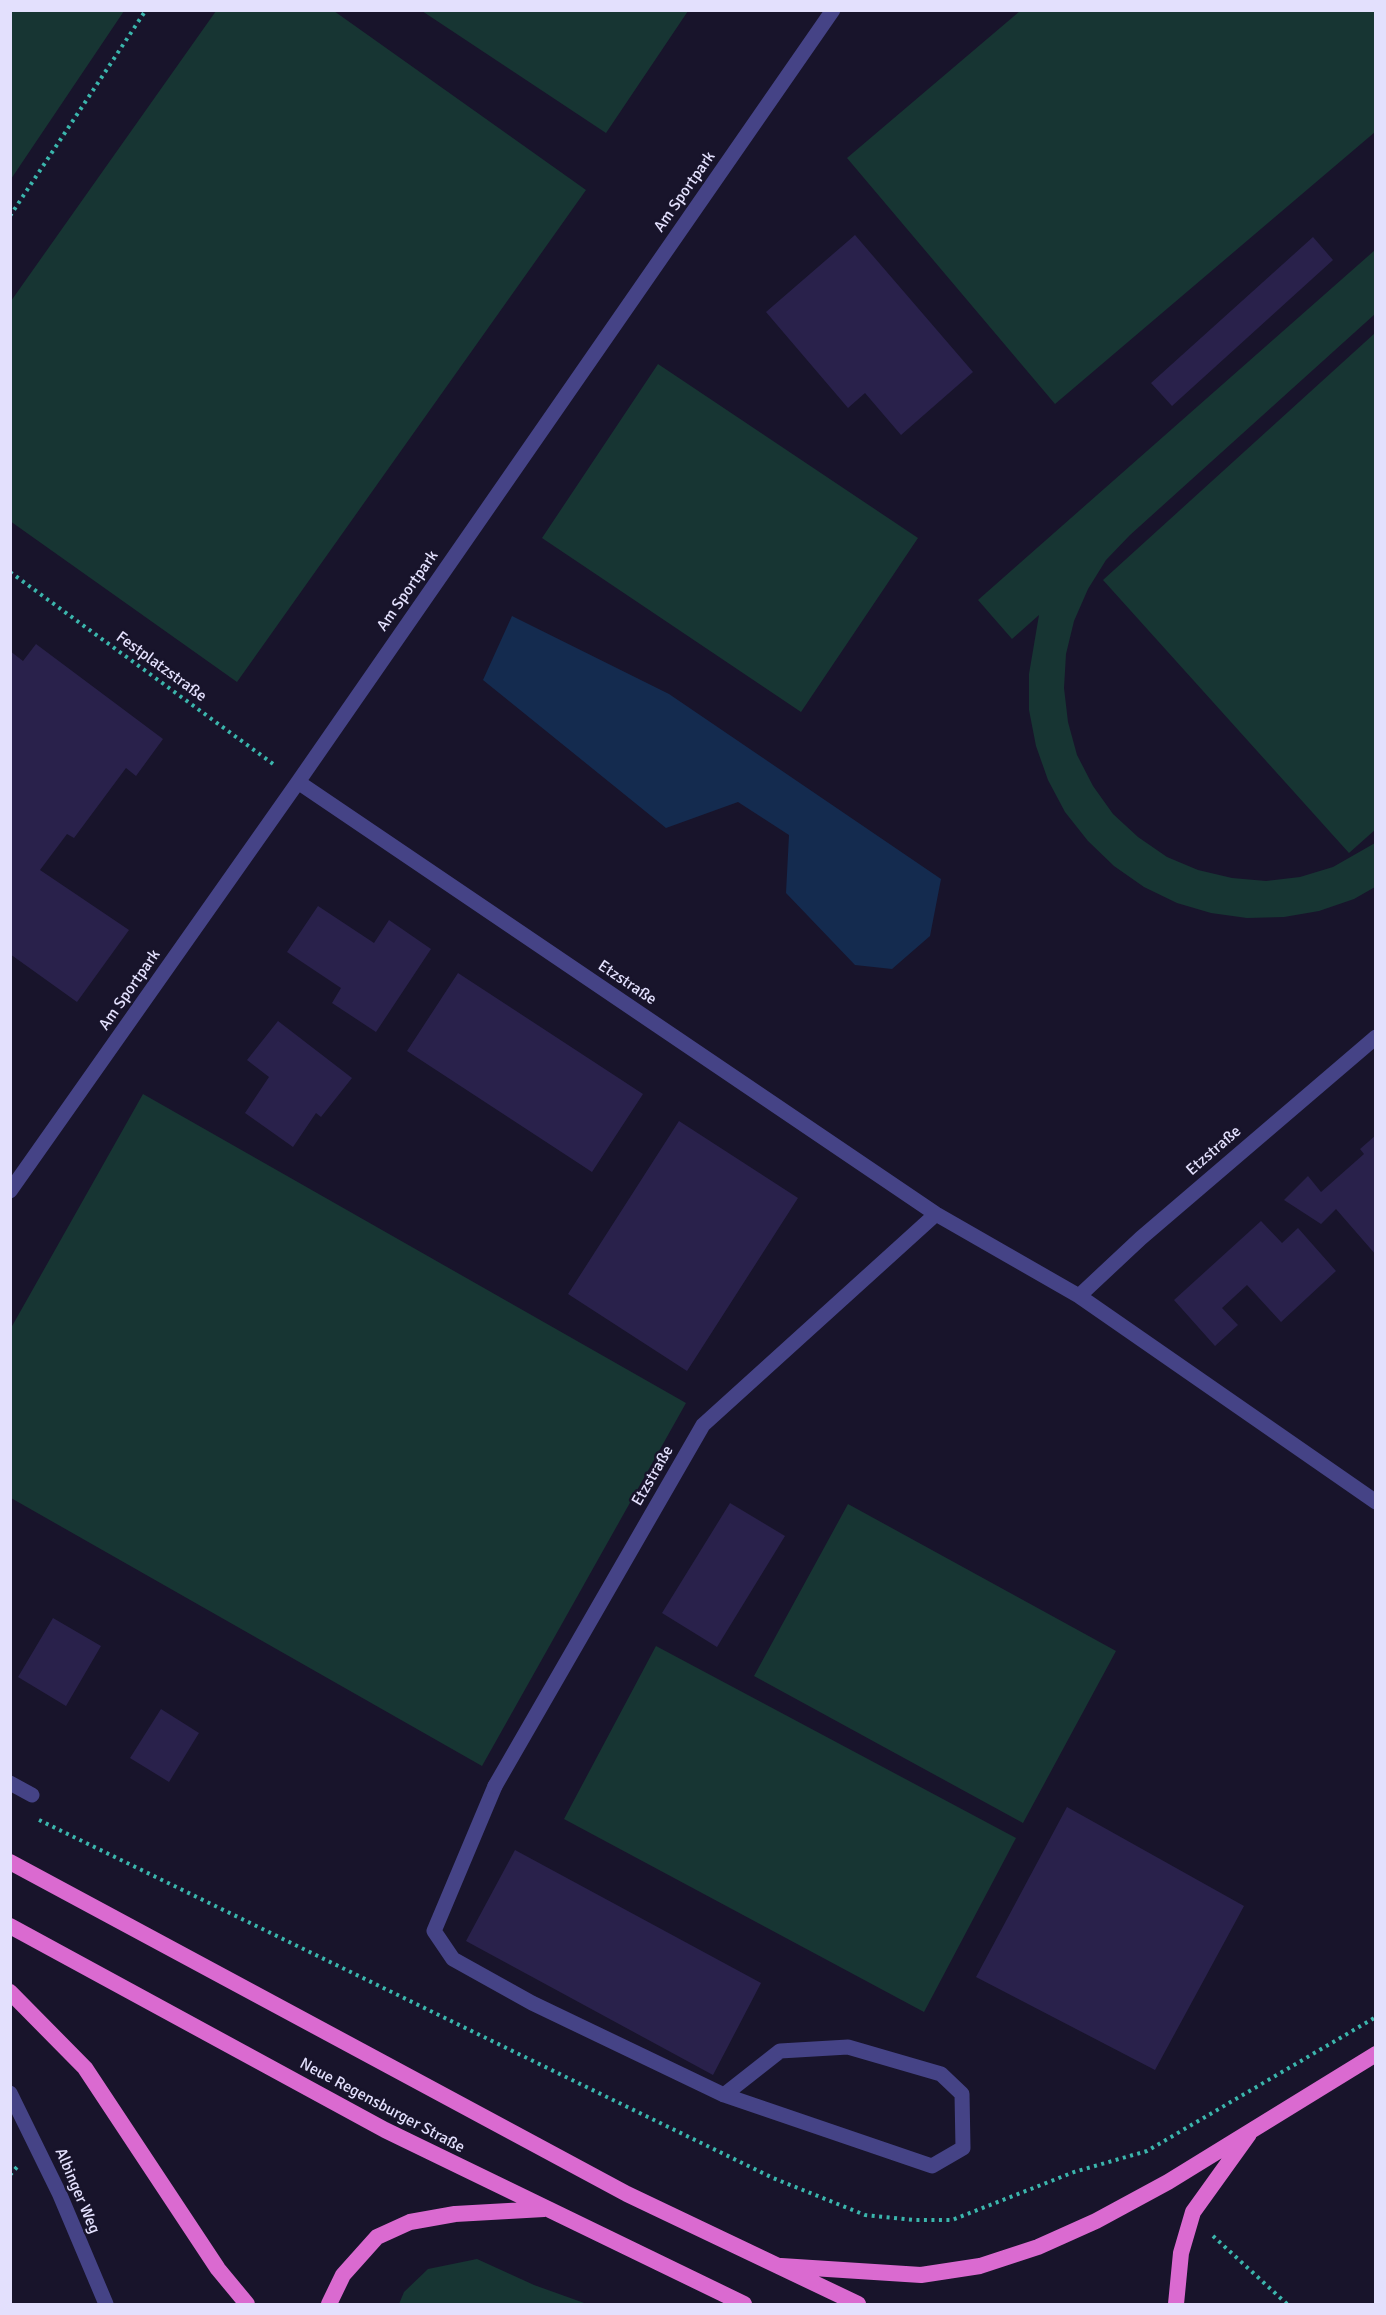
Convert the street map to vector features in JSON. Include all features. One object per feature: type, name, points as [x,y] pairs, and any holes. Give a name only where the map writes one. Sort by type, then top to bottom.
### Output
[{"type":"highway","points":[[10,1862],[617,2188],[771,2265],[858,2304]]},
{"type":"highway","name":"Neue Regensburger Straße","points":[[10,1926],[385,2130],[744,2304]]},
{"type":"highway","points":[[10,1992],[85,2068],[218,2269],[247,2304]]},
{"type":"highway","points":[[771,2265],[921,2275],[980,2266],[1038,2247],[1096,2221],[1168,2182],[1376,2054]]},
{"type":"highway","points":[[1176,2304],[1181,2253],[1193,2212],[1254,2127]]},
{"type":"highway","points":[[329,2304],[343,2275],[377,2237],[410,2222],[455,2214],[544,2209]]},
{"type":"street","name":"Am Sportpark","points":[[10,1191],[298,782],[832,10]]},
{"type":"street","name":"Etzstraße","points":[[298,782],[936,1214],[1079,1296],[1376,1502]]},
{"type":"street","name":"Etzstraße","points":[[1079,1296],[1141,1238],[1376,1037]]},
{"type":"street","name":"Etzstraße","points":[[724,2095],[532,2002],[453,1959],[434,1931],[495,1786],[703,1425],[936,1214]]},
{"type":"street","points":[[10,1783],[32,1795]]},
{"type":"street","points":[[848,2046],[941,2074],[962,2094],[963,2148],[932,2166],[724,2095],[780,2051],[848,2046]]},
{"type":"street","name":"Albinger Weg","points":[[10,2093],[60,2195],[106,2304]]},
{"type":"path","points":[[10,216],[146,10]]},
{"type":"path","name":"Festplatzstraße","points":[[10,572],[298,782]]},
{"type":"path","points":[[1208,2232],[1287,2304]]},
{"type":"green space","points":[[10,11],[124,11],[11,179]]},
{"type":"green space","points":[[216,11],[334,11],[586,190],[237,682],[10,521],[11,301]]},
{"type":"green space","points":[[422,11],[688,11],[606,133]]},
{"type":"green space","points":[[1020,11],[1375,11],[1375,132],[1055,404],[847,158]]},
{"type":"green space","points":[[1375,250],[1375,314],[1130,535],[1106,560],[1088,589],[1074,621],[1066,654],[1064,688],[1068,722],[1077,755],[1093,786],[1113,814],[1138,837],[1167,857],[1198,870],[1232,878],[1266,881],[1300,877],[1333,867],[1375,843],[1375,887],[1354,899],[1319,911],[1284,917],[1247,918],[1211,913],[1177,903],[1144,887],[1114,866],[1088,841],[1065,812],[1048,780],[1036,746],[1029,710],[1029,674],[1039,615],[1012,639],[978,600]]},
{"type":"green space","points":[[1375,333],[1376,829],[1349,853],[1103,580]]},
{"type":"green space","points":[[658,364],[918,538],[801,712],[542,538]]},
{"type":"green space","points":[[143,1094],[686,1403],[482,1766],[11,1498],[11,1328]]},
{"type":"green space","points":[[848,1504],[1116,1651],[1023,1823],[754,1676]]},
{"type":"green space","points":[[656,1646],[1016,1838],[924,2012],[564,1819]]},
{"type":"green space","points":[[477,2259],[534,2285],[587,2304],[399,2304],[404,2292],[428,2269]]},
{"type":"water","points":[[512,616],[669,694],[941,879],[930,936],[892,969],[855,965],[786,893],[789,835],[738,802],[666,828],[483,680]]},
{"type":"building","points":[[855,235],[973,372],[901,435],[865,393],[848,408],[766,312]]},
{"type":"building","points":[[1313,237],[1333,260],[1172,406],[1151,383]]},
{"type":"building","points":[[36,644],[163,739],[136,776],[126,768],[74,838],[67,834],[40,870],[129,930],[77,1002],[10,954],[10,651],[23,661]]},
{"type":"building","points":[[318,906],[374,943],[389,920],[431,949],[376,1032],[332,1003],[341,988],[287,952]]},
{"type":"building","points":[[458,973],[643,1094],[592,1172],[407,1051]]},
{"type":"building","points":[[278,1021],[352,1078],[321,1117],[316,1113],[293,1147],[245,1113],[269,1077],[247,1060]]},
{"type":"building","points":[[679,1121],[798,1198],[687,1371],[568,1294]]},
{"type":"building","points":[[1376,1135],[1376,1255],[1336,1209],[1321,1224],[1284,1200],[1308,1176],[1321,1192],[1364,1154],[1360,1149]]},
{"type":"building","points":[[1261,1221],[1282,1243],[1298,1228],[1336,1271],[1281,1322],[1247,1285],[1222,1308],[1238,1325],[1215,1346],[1174,1300]]},
{"type":"building","points":[[730,1503],[785,1536],[717,1647],[662,1613]]},
{"type":"building","points":[[53,1618],[101,1646],[66,1706],[18,1677]]},
{"type":"building","points":[[161,1709],[199,1733],[169,1782],[130,1758]]},
{"type":"building","points":[[1067,1807],[1244,1906],[1155,2070],[976,1977]]},
{"type":"building","points":[[515,1850],[761,1983],[713,2075],[466,1941]]}]
